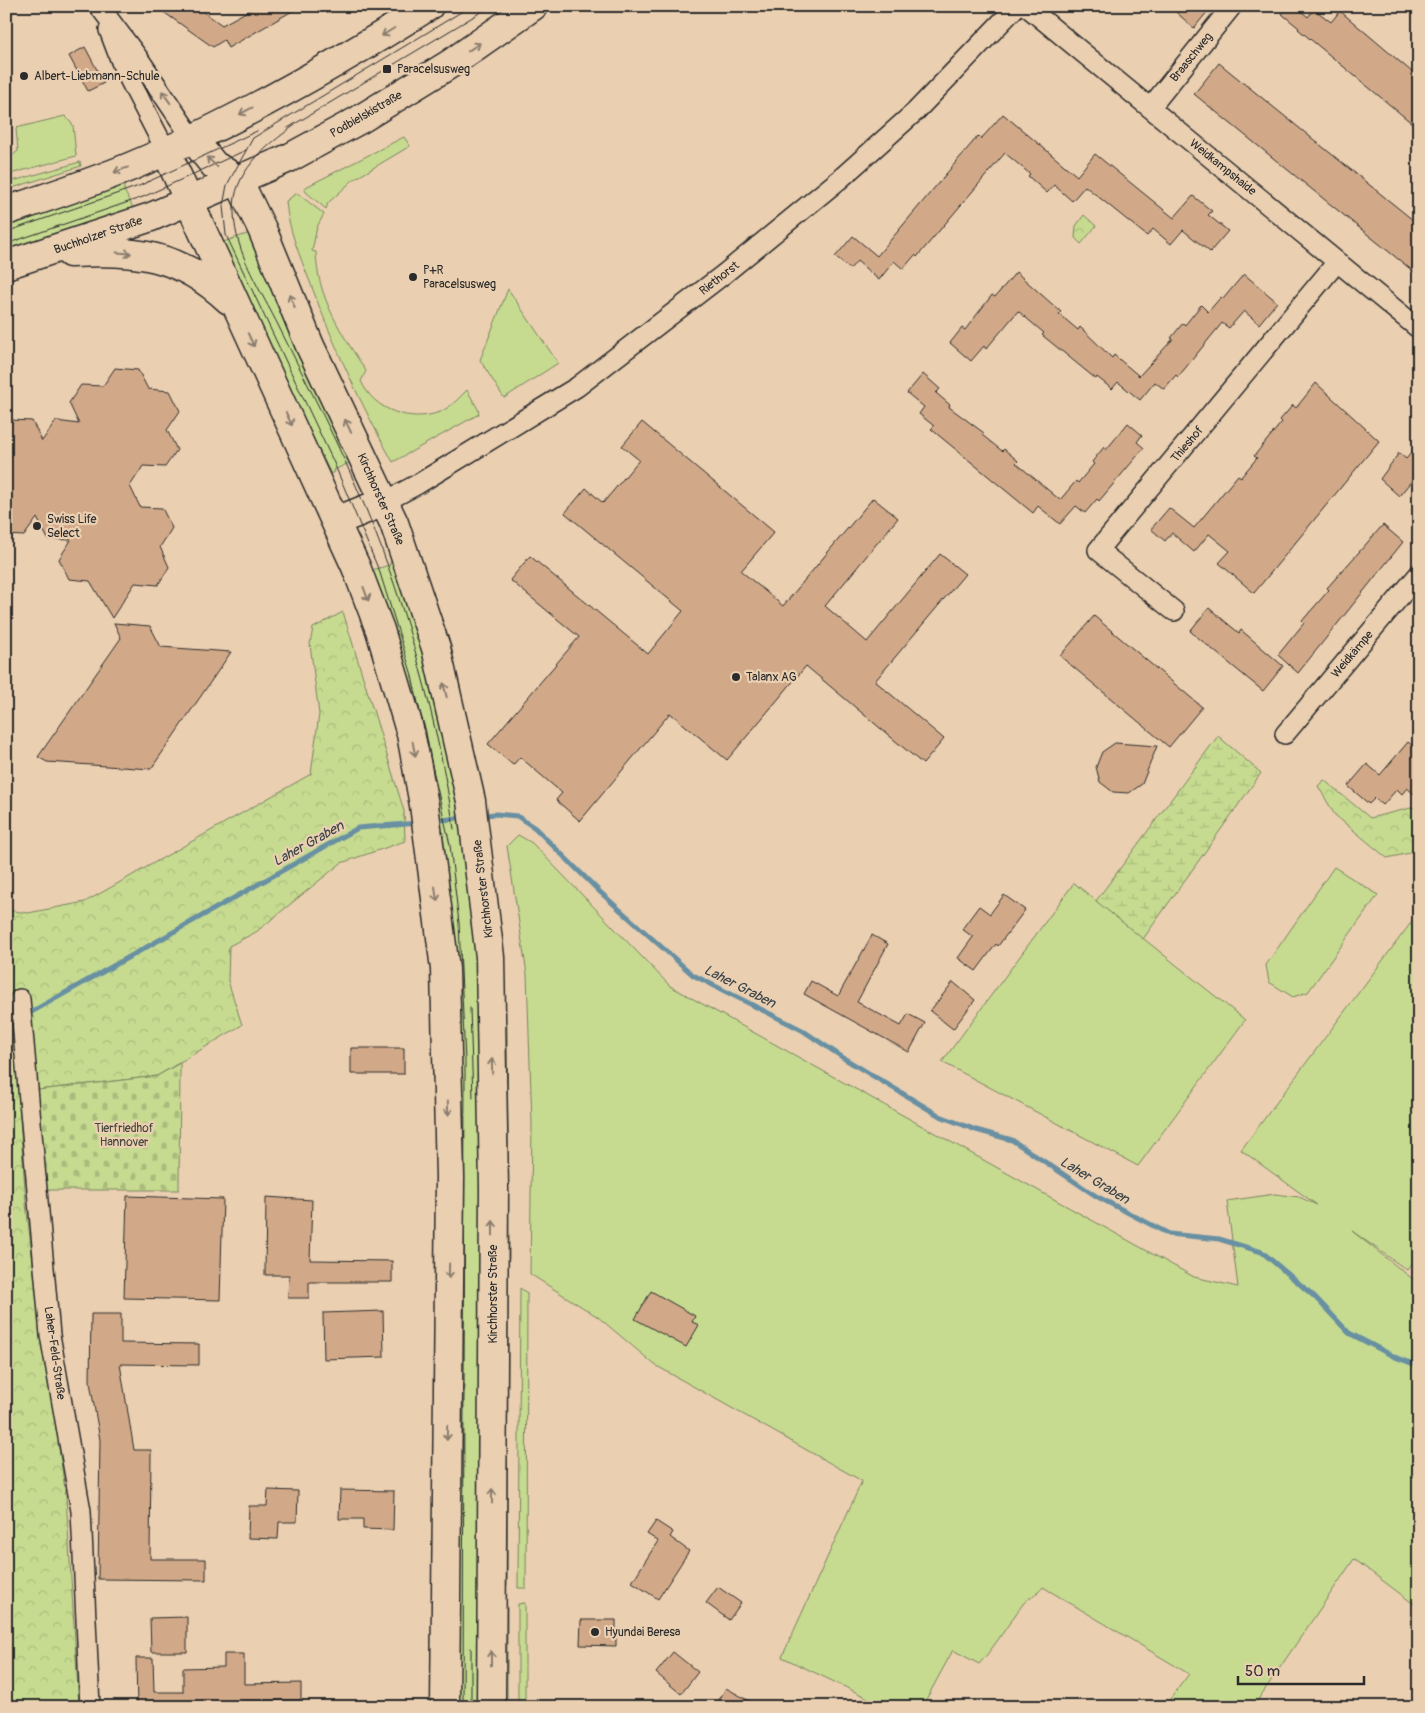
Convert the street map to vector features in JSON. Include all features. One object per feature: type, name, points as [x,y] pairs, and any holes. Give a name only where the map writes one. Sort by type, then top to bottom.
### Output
[{"type":"main road","points":[[6,211],[166,151],[359,50],[429,6]]},
{"type":"main road","name":"Podbielskistraße","points":[[188,202],[289,158],[359,120],[450,64],[533,6]]},
{"type":"main road","points":[[192,138],[214,164],[238,180]]},
{"type":"main road","points":[[166,151],[234,305],[336,522],[380,630],[411,734],[424,805],[445,969],[450,1177],[445,1707]]},
{"type":"main road","name":"Kirchhorster Straße","points":[[238,180],[262,230],[310,346],[384,502],[407,559],[436,648],[471,801],[490,957],[494,1189],[491,1707]]},
{"type":"main road","name":"Buchholzer Straße","points":[[6,265],[188,202]]},
{"type":"main road","points":[[41,254],[127,252],[154,257],[180,266],[207,280],[234,305]]},
{"type":"main road","points":[[336,522],[384,502]]},
{"type":"street","name":"Riethorst","points":[[384,502],[418,484],[577,387],[724,274],[840,178],[916,111],[1017,6]]},
{"type":"street","name":"Weidkampshaide","points":[[1026,6],[1419,329]]},
{"type":"street","name":"Braaschweg","points":[[1150,108],[1232,6]]},
{"type":"street","points":[[100,8],[139,59],[192,138]]},
{"type":"street","points":[[100,8],[123,67],[166,151]]},
{"type":"street","name":"Thieshof","points":[[1174,612],[1098,550],[1337,262]]},
{"type":"street","name":"Weidkämpe","points":[[1285,734],[1419,574]]},
{"type":"street","name":"Laher-Feld-Straße","points":[[20,999],[50,1335],[81,1511],[90,1707]]},
{"type":"green space","points":[[65,116],[73,125],[76,156],[6,175],[6,161],[18,151],[16,128]]},
{"type":"green space","points":[[404,137],[410,146],[353,180],[328,203],[326,209],[306,192],[304,188]]},
{"type":"green space","points":[[80,162],[81,166],[6,190],[6,183]]},
{"type":"green space","points":[[124,184],[124,190],[134,210],[6,255],[6,226]]},
{"type":"green space","points":[[297,193],[324,214],[317,227],[312,251],[316,252],[317,269],[321,285],[332,315],[366,371],[361,381],[367,391],[384,407],[394,412],[417,416],[429,415],[444,410],[467,390],[479,414],[393,462],[369,418],[348,373],[328,328],[299,252],[289,222],[286,201]]},
{"type":"green space","points":[[1084,215],[1096,226],[1081,244],[1075,238],[1076,226]]},
{"type":"green space","points":[[250,233],[357,463],[351,467],[349,463],[334,470],[335,472],[331,474],[212,236],[220,235],[223,242]]},
{"type":"green space","points":[[508,289],[558,363],[504,398],[480,360]]},
{"type":"green space","points":[[394,560],[444,717],[480,940],[483,1707],[459,1707],[458,1692],[454,997],[368,571],[390,565],[390,562]]},
{"type":"green space","points":[[343,612],[404,811],[405,841],[341,863],[256,932],[229,946],[228,981],[242,1025],[157,1076],[38,1090],[18,1090],[26,1204],[38,1305],[66,1496],[79,1707],[6,1707],[6,910],[28,913],[85,902],[311,774],[319,714],[310,644],[313,628]]},
{"type":"green space","points":[[1218,736],[1261,773],[1143,939],[1096,901]]},
{"type":"green space","points":[[1324,780],[1370,818],[1419,806],[1419,851],[1387,858],[1335,815],[1318,786]]},
{"type":"green space","points":[[518,835],[532,843],[670,986],[1194,1277],[1238,1287],[1227,1201],[1275,1194],[1299,1197],[1317,1205],[1241,1150],[1419,912],[1419,1255],[1407,1270],[1352,1231],[1419,1284],[1419,1608],[1354,1559],[1253,1707],[1164,1707],[1189,1674],[1043,1587],[1023,1604],[979,1664],[953,1650],[922,1707],[887,1707],[782,1657],[862,1481],[655,1365],[598,1317],[530,1274],[532,1123],[527,974],[507,846]]},
{"type":"green space","points":[[1334,867],[1378,895],[1308,992],[1293,997],[1269,982],[1266,965]]},
{"type":"green space","points":[[1074,883],[1245,1020],[1138,1166],[942,1062]]},
{"type":"green space","points":[[504,1021],[507,1024],[509,1259],[502,1253]]},
{"type":"green space","name":"Tierfriedhof Hannover","points":[[180,1063],[179,1190],[45,1190],[38,1090],[157,1076]]},
{"type":"green space","points":[[504,1278],[508,1281],[507,1585],[500,1581]]},
{"type":"green space","points":[[520,1288],[527,1293],[526,1588],[518,1588]]},
{"type":"green space","points":[[525,1603],[525,1707],[518,1707],[518,1604]]},
{"type":"green space","points":[[507,1608],[507,1707],[500,1707],[500,1613]]},
{"type":"building","points":[[155,6],[195,6],[222,25],[257,6],[301,6],[228,48],[224,40],[213,47]]},
{"type":"building","points":[[1169,6],[1212,6],[1194,28]]},
{"type":"building","points":[[1288,6],[1295,6],[1308,17],[1314,9],[1331,22],[1340,11],[1419,78],[1419,129],[1282,14]]},
{"type":"building","points":[[85,47],[104,83],[88,91],[69,56]]},
{"type":"building","points":[[1219,63],[1419,225],[1419,276],[1194,94]]},
{"type":"building","points":[[1003,114],[1077,176],[1095,154],[1174,218],[1193,196],[1212,211],[1208,215],[1228,231],[1210,252],[1183,230],[1171,244],[1153,229],[1147,236],[1085,186],[1072,201],[1054,185],[1047,193],[1028,176],[1030,174],[1005,153],[917,257],[915,255],[903,269],[894,261],[879,280],[857,261],[850,269],[835,257],[853,236],[877,256],[978,136],[981,139]]},
{"type":"building","points":[[1016,272],[1061,312],[1059,314],[1078,330],[1080,327],[1112,358],[1114,355],[1139,376],[1173,339],[1171,338],[1183,323],[1185,325],[1201,305],[1208,312],[1221,297],[1223,299],[1244,274],[1277,302],[1259,324],[1244,311],[1229,328],[1222,323],[1178,377],[1176,375],[1164,389],[1155,382],[1140,400],[1118,382],[1112,389],[1097,377],[1096,379],[1042,335],[1044,333],[1018,311],[986,349],[984,346],[971,361],[950,343],[962,328],[965,330],[992,295],[995,297]]},
{"type":"building","points":[[115,368],[138,370],[148,389],[170,391],[180,411],[167,430],[177,450],[165,467],[143,466],[130,486],[140,507],[162,508],[172,528],[160,547],[169,567],[158,585],[135,583],[112,618],[90,581],[69,579],[59,559],[71,540],[48,539],[37,518],[24,536],[6,535],[6,425],[10,420],[32,421],[42,441],[56,421],[79,424],[69,403],[81,385],[103,386]]},
{"type":"building","points":[[923,374],[940,389],[936,393],[950,405],[949,407],[984,433],[982,435],[1002,451],[1004,449],[1018,461],[1016,463],[1060,500],[1076,481],[1078,483],[1094,464],[1092,462],[1104,447],[1106,450],[1128,423],[1142,435],[1137,442],[1144,448],[1099,501],[1097,499],[1085,513],[1076,506],[1060,524],[1038,506],[1033,513],[931,429],[934,426],[919,414],[924,407],[907,393]]},
{"type":"building","points":[[1316,383],[1379,441],[1254,593],[1219,563],[1230,551],[1209,534],[1194,552],[1172,533],[1165,541],[1151,529],[1169,508],[1194,528],[1238,475],[1241,477],[1257,458],[1254,456],[1282,422],[1280,420],[1293,405],[1296,408]]},
{"type":"building","points":[[642,422],[774,532],[741,571],[783,606],[873,498],[898,518],[825,606],[867,642],[940,554],[965,574],[875,681],[944,739],[923,764],[806,666],[727,760],[670,713],[580,821],[556,800],[562,793],[520,757],[513,765],[488,744],[579,637],[510,580],[530,556],[648,654],[683,611],[565,513],[586,488],[603,503],[639,460],[622,446]]},
{"type":"building","points":[[1419,444],[1419,472],[1399,496],[1380,479],[1399,453],[1406,459]]},
{"type":"building","points":[[1383,525],[1403,542],[1298,673],[1278,655],[1304,623],[1302,621],[1329,590],[1327,588]]},
{"type":"building","points":[[1209,608],[1239,633],[1241,630],[1283,666],[1263,691],[1190,631]]},
{"type":"building","points":[[1094,616],[1202,707],[1169,747],[1060,656]]},
{"type":"building","points":[[114,623],[150,626],[161,647],[231,652],[151,769],[47,762],[38,757],[121,638]]},
{"type":"building","points":[[1408,742],[1419,751],[1419,798],[1407,788],[1402,794],[1397,789],[1383,805],[1375,798],[1369,804],[1348,786],[1367,764],[1380,775]]},
{"type":"building","points":[[1115,743],[1157,746],[1142,784],[1129,793],[1113,792],[1100,782],[1096,767],[1102,752]]},
{"type":"building","points":[[1004,895],[1025,910],[976,971],[958,958],[973,937],[962,929],[979,906],[990,914]]},
{"type":"building","points":[[872,935],[888,944],[857,1002],[901,1026],[908,1014],[925,1023],[909,1052],[804,994],[811,981],[838,996]]},
{"type":"building","points":[[953,982],[975,1000],[953,1029],[930,1011]]},
{"type":"building","points":[[351,1048],[404,1048],[404,1074],[351,1074]]},
{"type":"building","points":[[127,1196],[223,1199],[220,1300],[124,1298]]},
{"type":"building","points":[[266,1197],[312,1200],[310,1260],[392,1261],[392,1282],[309,1282],[309,1298],[288,1298],[289,1275],[265,1275]]},
{"type":"building","points":[[651,1291],[695,1316],[692,1322],[699,1325],[686,1347],[635,1319]]},
{"type":"building","points":[[383,1311],[384,1357],[324,1359],[323,1313]]},
{"type":"building","points":[[91,1314],[121,1314],[121,1343],[199,1344],[199,1365],[120,1364],[134,1450],[151,1450],[150,1559],[206,1559],[206,1580],[98,1579],[100,1440],[90,1382]]},
{"type":"building","points":[[268,1490],[298,1491],[297,1522],[279,1522],[278,1539],[248,1538],[249,1506],[267,1506]]},
{"type":"building","points":[[340,1490],[394,1491],[393,1530],[363,1529],[363,1519],[339,1519]]},
{"type":"building","points":[[656,1521],[673,1532],[670,1537],[689,1551],[658,1599],[632,1582],[658,1541],[647,1534]]},
{"type":"building","points":[[718,1587],[741,1603],[729,1620],[706,1603]]},
{"type":"building","points":[[187,1617],[187,1652],[151,1652],[150,1618]]},
{"type":"building","points":[[581,1620],[616,1620],[616,1646],[580,1645]]},
{"type":"building","points":[[673,1652],[698,1672],[681,1694],[656,1673]]},
{"type":"building","points":[[224,1654],[244,1654],[244,1684],[301,1683],[301,1700],[242,1701],[242,1707],[137,1707],[136,1658],[153,1658],[154,1692],[183,1692],[183,1668],[224,1667]]},
{"type":"building","points":[[726,1688],[760,1707],[715,1707]]},
{"type":"waterway","name":"Laher Graben","points":[[482,815],[517,816],[535,828],[600,892],[693,975],[802,1030],[845,1059],[940,1116],[976,1130],[1012,1140],[1096,1196],[1169,1234],[1219,1239],[1262,1252],[1315,1297],[1349,1333],[1395,1357],[1419,1366]]},
{"type":"waterway","name":"Laher Graben","points":[[434,821],[466,817]]},
{"type":"waterway","name":"Laher Graben","points":[[26,1015],[358,828],[419,823]]},
{"type":"waterway","name":"Laher Graben","points":[[6,1027],[17,1021]]},
{"type":"tram line","points":[[463,1707],[465,1062],[459,923],[450,845],[411,672],[380,573],[334,463],[226,235],[223,206],[227,185],[253,138],[471,6]]},
{"type":"tram line","points":[[288,128],[491,6]]},
{"type":"tram line","points":[[295,125],[252,162],[238,185],[234,213],[239,243],[250,272],[335,440],[381,547],[408,626],[430,707],[454,829]]},
{"type":"tram line","points":[[6,232],[139,186],[257,131]]},
{"type":"tram line","points":[[6,244],[143,197],[246,150]]},
{"type":"tram line","points":[[470,1008],[473,1098]]},
{"type":"tram line","points":[[471,1648],[471,1707]]},
{"type":"place","name":"Paracelsusweg","points":[[387,69]]},
{"type":"place","name":"Albert-Liebmann-Schule","points":[[24,76]]},
{"type":"place","name":"P+R Paracelsusweg","points":[[413,277]]},
{"type":"place","name":"Swiss Life Select","points":[[37,526]]},
{"type":"place","name":"Talanx AG","points":[[736,677]]},
{"type":"place","name":"Hyundai Beresa","points":[[595,1632]]}]
